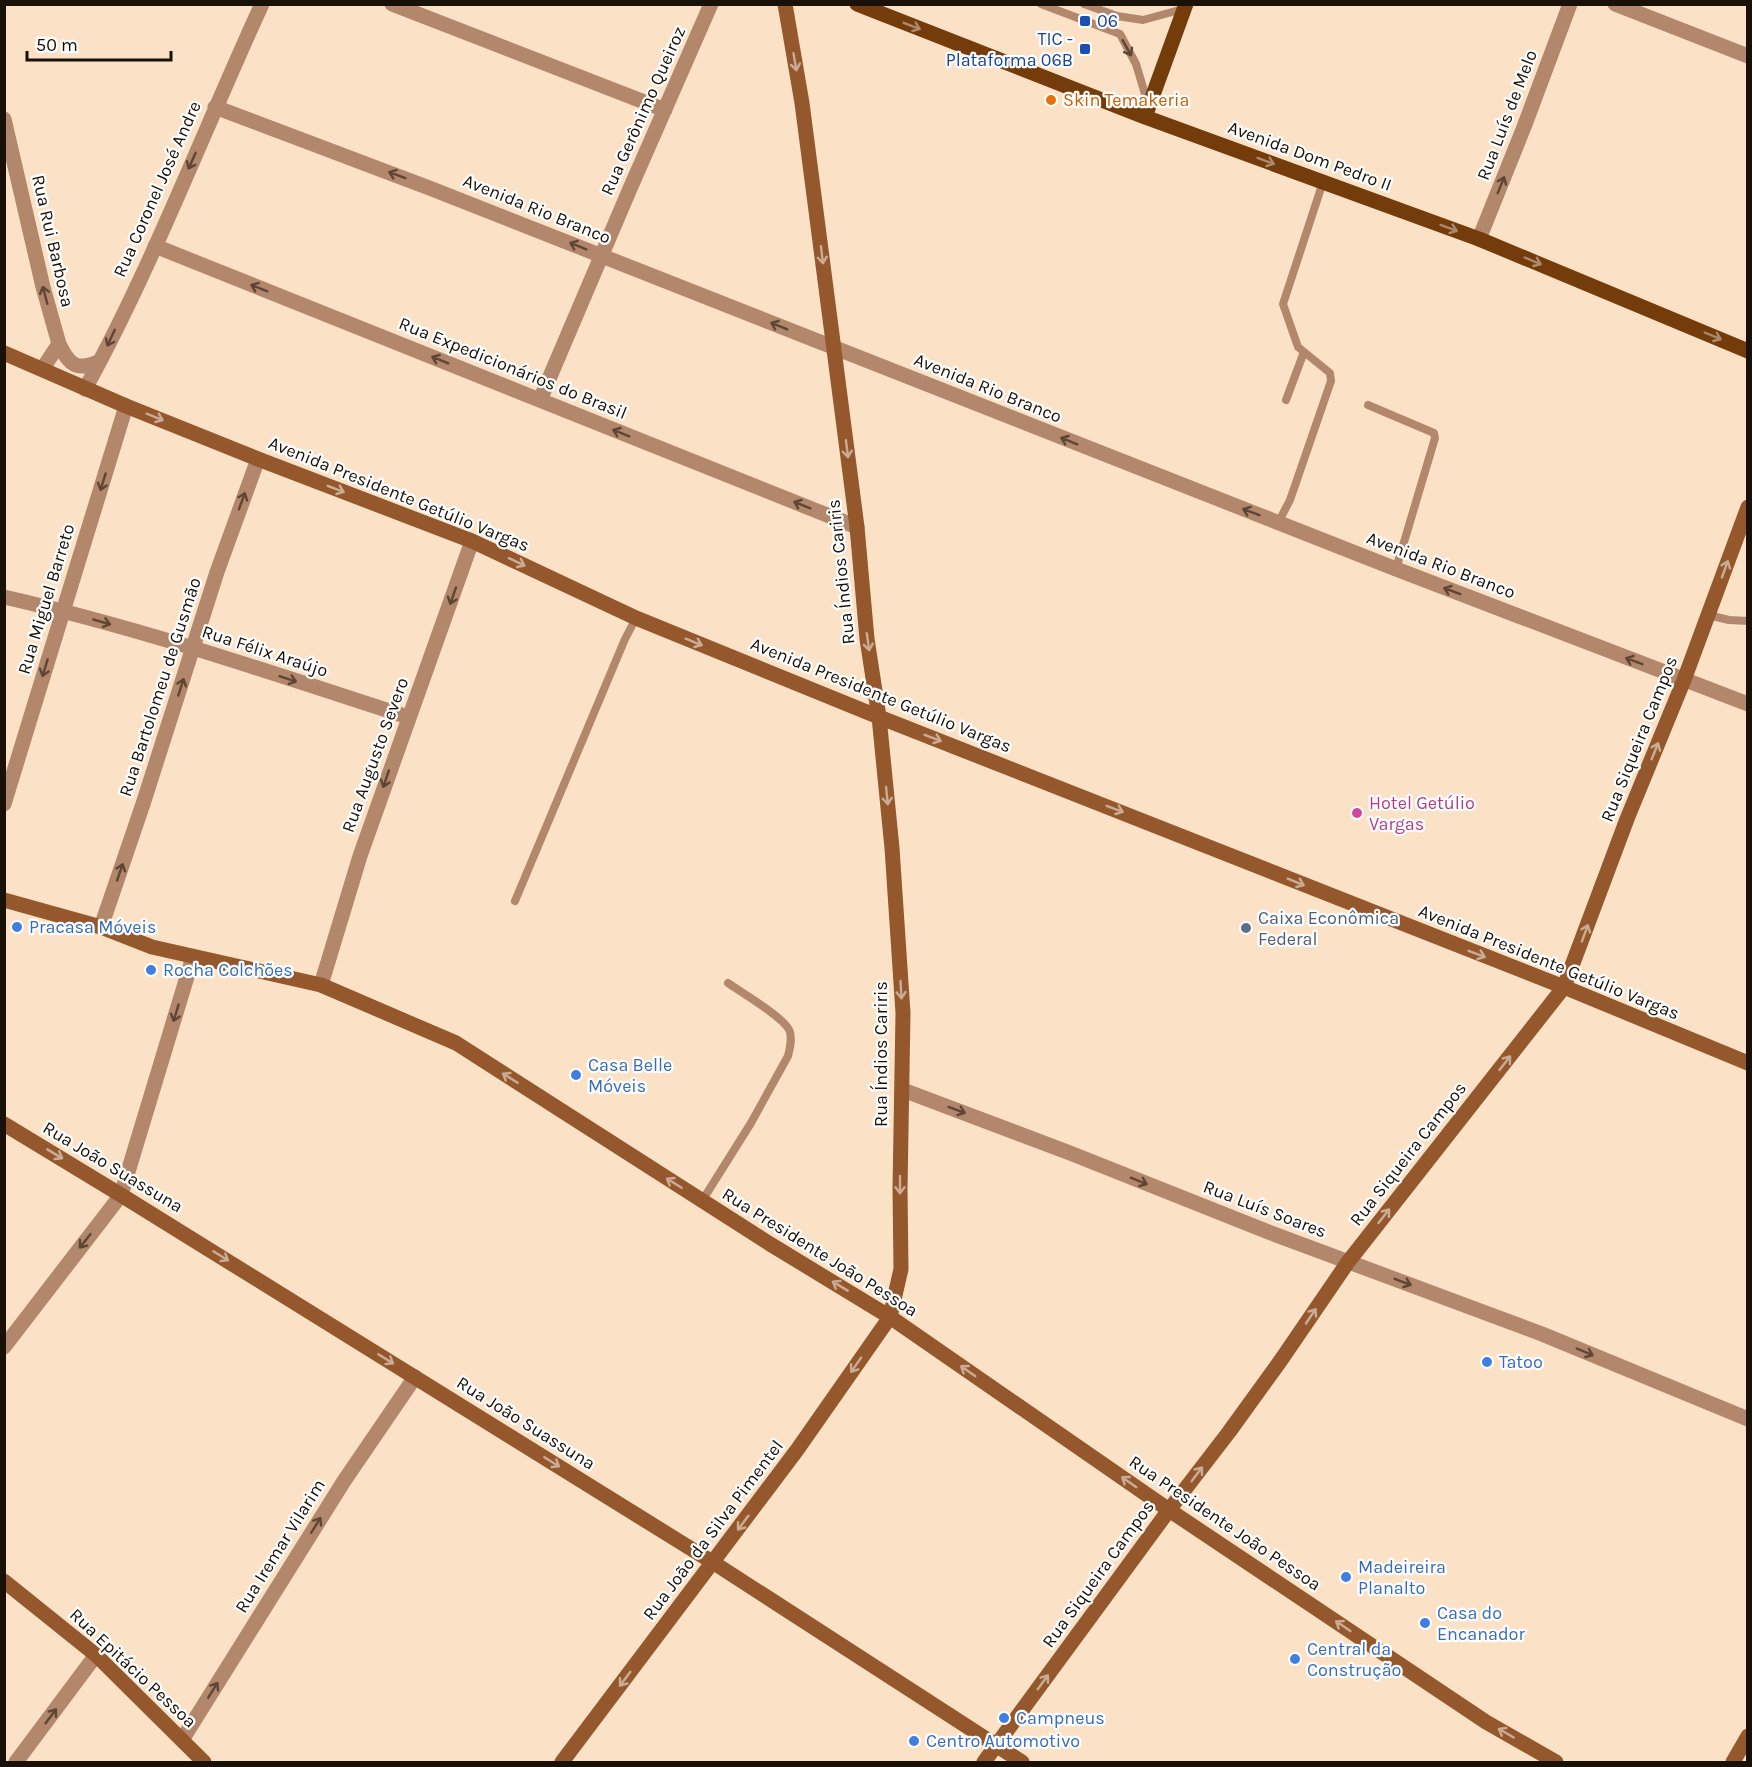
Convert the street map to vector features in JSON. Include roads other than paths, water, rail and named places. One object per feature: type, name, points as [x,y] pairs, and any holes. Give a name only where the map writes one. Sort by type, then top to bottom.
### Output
[{"type":"main road","name":"Rua Índios Cariris","points":[[785,4],[802,103],[857,527],[867,639],[879,717],[892,848],[903,1013],[903,1090],[900,1189],[901,1269],[890,1317]]},
{"type":"main road","name":"Avenida Dom Pedro II","points":[[857,4],[1147,111],[1323,182],[1479,239],[1748,351]]},
{"type":"main road","points":[[1147,111],[1185,7]]},
{"type":"main road","name":"Avenida Presidente Getúlio Vargas","points":[[4,353],[126,406],[472,541],[636,618],[879,717],[1564,987],[1748,1063]]},
{"type":"main road","name":"Rua Siqueira Campos","points":[[984,1762],[1275,1369],[1348,1262],[1564,987],[1627,819],[1684,680],[1746,517]]},
{"type":"main road","name":"Rua Presidente João Pessoa","points":[[4,900],[101,927],[153,947],[321,985],[456,1043],[702,1201],[890,1317],[1169,1510],[1486,1722],[1556,1762]]},
{"type":"main road","name":"Rua João Suassuna","points":[[4,1124],[714,1563],[1022,1762]]},
{"type":"main road","name":"Rua João da Silva Pimentel","points":[[562,1762],[714,1563],[890,1317]]},
{"type":"main road","name":"Rua Epitácio Pessoa","points":[[4,1581],[96,1655],[204,1762]]},
{"type":"main road","points":[[1733,1762],[1748,1736]]},
{"type":"street","name":"Rua Coronel José Andre","points":[[85,389],[155,246],[262,4]]},
{"type":"street","points":[[392,4],[665,110]]},
{"type":"street","name":"Rua Gerônimo Queiroz","points":[[540,400],[711,4]]},
{"type":"street","name":"Rua Luís de Melo","points":[[1479,239],[1570,4]]},
{"type":"street","points":[[1615,4],[1748,56]]},
{"type":"street","name":"Avenida Rio Branco","points":[[215,107],[432,189],[1278,523],[1748,704]]},
{"type":"street","name":"Rua Rui Barbosa","points":[[4,119],[58,344]]},
{"type":"street","name":"Rua Expedicionários do Brasil","points":[[155,246],[857,527]]},
{"type":"street","points":[[58,344],[65,359],[76,365],[88,367],[100,361]]},
{"type":"street","points":[[43,368],[58,344]]},
{"type":"street","name":"Rua Miguel Barreto","points":[[4,804],[126,406]]},
{"type":"street","name":"Rua Bartolomeu de Gusmão","points":[[101,927],[217,572],[258,459]]},
{"type":"street","name":"Rua Augusto Severo","points":[[321,985],[360,856],[472,541]]},
{"type":"street","name":"Rua Félix Araújo","points":[[4,597],[63,610],[408,717]]},
{"type":"street","points":[[4,1347],[121,1195],[193,957]]},
{"type":"street","name":"Rua Luís Soares","points":[[903,1090],[1348,1262],[1542,1334],[1748,1419]]},
{"type":"street","name":"Rua Iremar Vilarim","points":[[182,1740],[344,1481],[416,1377]]},
{"type":"street","points":[[16,1762],[96,1655]]},
{"type":"lane","points":[[1041,4],[1120,34],[1136,64],[1147,111]]},
{"type":"lane","points":[[1084,4],[1116,16],[1143,20],[1185,7]]},
{"type":"lane","points":[[1278,523],[1290,500],[1331,381],[1330,373],[1295,342],[1283,304],[1323,182]]},
{"type":"lane","points":[[1286,400],[1304,352]]},
{"type":"lane","points":[[1368,405],[1434,434],[1435,438],[1396,569]]},
{"type":"lane","points":[[1708,615],[1729,620],[1748,621]]},
{"type":"lane","points":[[515,901],[625,639],[636,618]]},
{"type":"lane","points":[[702,1201],[751,1122],[788,1056],[791,1046],[790,1033],[785,1022],[728,983]]},
{"type":"place","name":"06","points":[[1085,21]]},
{"type":"place","name":"TIC - Plataforma 06B","points":[[1085,49]]},
{"type":"place","name":"Skin Temakeria","points":[[1051,100]]},
{"type":"place","name":"Hotel Getúlio Vargas","points":[[1357,813]]},
{"type":"place","name":"Pracasa Móveis","points":[[17,927]]},
{"type":"place","name":"Caixa Econômica Federal","points":[[1246,928]]},
{"type":"place","name":"Rocha Colchões","points":[[151,970]]},
{"type":"place","name":"Casa Belle Móveis","points":[[576,1075]]},
{"type":"place","name":"Tatoo","points":[[1487,1362]]},
{"type":"place","name":"Madeireira Planalto","points":[[1346,1577]]},
{"type":"place","name":"Casa do Encanador","points":[[1425,1623]]},
{"type":"place","name":"Central da Construção","points":[[1295,1659]]},
{"type":"place","name":"Campneus","points":[[1004,1718]]},
{"type":"place","name":"Centro Automotivo","points":[[914,1741]]}]
